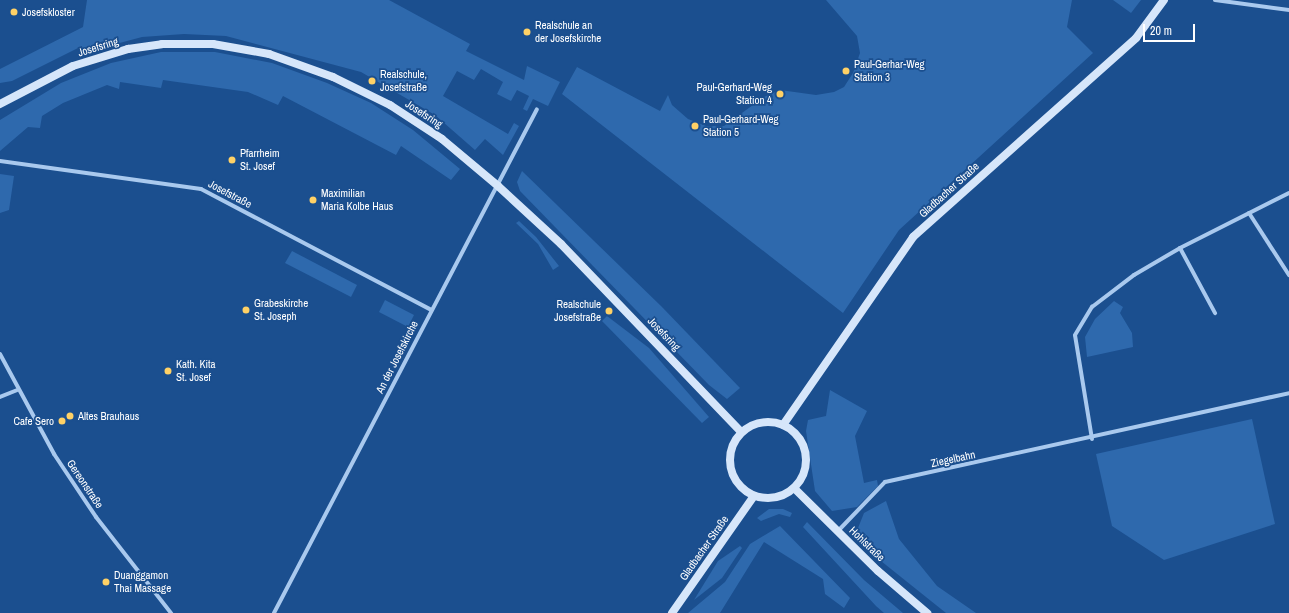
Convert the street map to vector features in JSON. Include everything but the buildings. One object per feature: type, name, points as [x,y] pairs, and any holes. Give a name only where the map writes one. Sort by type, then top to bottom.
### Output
[{"type":"main road","name":"Gladbacher Straße","points":[[782,425],[913,237],[1121,52],[1164,0]]},
{"type":"main road","name":"Josefsring","points":[[0,104],[58,71],[128,49],[162,44],[213,44],[269,54],[358,89],[442,139],[498,186],[561,244],[741,432]]},
{"type":"main road","points":[[761,423],[782,425],[801,441],[805,453],[806,466],[794,488],[776,498],[754,496],[743,489],[730,468],[730,455],[741,432],[761,423]]},
{"type":"main road","name":"Hohlstraße","points":[[794,488],[837,532],[927,613]]},
{"type":"main road","name":"Gladbacher Straße","points":[[672,613],[754,496]]},
{"type":"street","points":[[1215,0],[1289,10]]},
{"type":"street","name":"An der Josefskirche","points":[[274,613],[537,109]]},
{"type":"street","name":"Josefstraße","points":[[0,161],[201,189],[431,310]]},
{"type":"street","points":[[1092,439],[1076,334],[1092,307],[1134,275],[1180,248],[1289,193]]},
{"type":"street","points":[[1250,213],[1289,275]]},
{"type":"street","points":[[1180,248],[1215,313]]},
{"type":"street","name":"Gereonstraße","points":[[0,354],[17,390],[96,517],[171,613]]},
{"type":"street","points":[[0,398],[17,390]]},
{"type":"street","name":"Ziegelbahn","points":[[837,532],[885,482],[1092,439],[1289,393]]},
{"type":"shaded area","points":[[87,0],[389,0],[470,44],[466,51],[524,80],[527,66],[560,82],[548,106],[533,99],[527,111],[523,109],[529,96],[517,90],[511,101],[497,94],[503,82],[481,69],[474,80],[457,71],[443,96],[508,134],[514,123],[519,126],[503,155],[485,139],[475,150],[435,115],[361,72],[226,36],[184,34],[142,37],[97,49],[78,48],[12,81],[0,83],[0,69],[83,27]]},
{"type":"shaded area","points":[[826,0],[1072,0],[1067,27],[1093,53],[899,230],[843,313],[562,94],[577,67],[660,111],[668,95],[672,105],[688,119],[706,126],[724,126],[764,97],[780,90],[816,95],[834,92],[844,87],[853,73],[860,53],[857,36]]},
{"type":"shaded area","points":[[1113,0],[1141,0],[1131,13]]},
{"type":"shaded area","points":[[161,52],[215,52],[272,63],[327,83],[371,103],[413,130],[460,169],[451,180],[401,146],[396,155],[283,96],[278,105],[248,92],[163,80],[161,88],[120,82],[119,89],[107,85],[63,103],[42,116],[40,128],[28,127],[0,151],[0,120],[61,83],[111,63]]},
{"type":"shaded area","points":[[522,171],[662,307],[740,388],[727,399],[709,385],[520,191],[517,182]]},
{"type":"shaded area","points":[[0,174],[14,176],[9,210],[0,213]]},
{"type":"shaded area","points":[[519,221],[536,237],[559,266],[553,270],[538,244],[516,223]]},
{"type":"shaded area","points":[[292,251],[357,285],[351,297],[285,263]]},
{"type":"shaded area","points":[[385,300],[414,315],[408,327],[379,312]]},
{"type":"shaded area","points":[[1114,301],[1123,307],[1120,313],[1132,333],[1133,347],[1087,357],[1085,337],[1095,319]]},
{"type":"shaded area","points":[[607,316],[649,348],[709,417],[702,423],[602,321]]},
{"type":"shaded area","points":[[830,390],[867,411],[855,436],[864,483],[877,480],[878,486],[857,507],[832,511],[815,491],[806,431],[808,420],[826,416]]},
{"type":"shaded area","points":[[1252,419],[1275,524],[1164,560],[1112,526],[1096,454]]},
{"type":"shaded area","points":[[886,501],[899,539],[937,586],[976,613],[946,613],[881,561],[856,533],[864,513]]},
{"type":"shaded area","points":[[769,509],[783,509],[792,513],[790,517],[779,514],[761,521],[757,518]]},
{"type":"shaded area","points":[[807,522],[864,580],[903,613],[884,613],[876,606],[803,527]]},
{"type":"shaded area","points":[[780,526],[850,598],[844,608],[825,594],[823,579],[764,542],[720,613],[688,613],[725,582],[750,544]]},
{"type":"shaded area","points":[[740,546],[742,548],[722,578],[694,600],[718,561]]},
{"type":"place","name":"Josefskloster","points":[[14,12]]},
{"type":"place","name":"Realschule an der Josefskirche","points":[[527,32]]},
{"type":"place","name":"Paul-Gerhar-Weg Station 3","points":[[846,71]]},
{"type":"place","name":"Realschule, Josefstraße","points":[[372,81]]},
{"type":"place","name":"Paul-Gerhard-Weg Station 4","points":[[780,94]]},
{"type":"place","name":"Paul-Gerhard-Weg Station 5","points":[[695,126]]},
{"type":"place","name":"Pfarrheim St. Josef","points":[[232,160]]},
{"type":"place","name":"Maximilian Maria Kolbe Haus","points":[[313,200]]},
{"type":"place","name":"Grabeskirche St. Joseph","points":[[246,310]]},
{"type":"place","name":"Realschule Josefstraße","points":[[609,311]]},
{"type":"place","name":"Kath. Kita St. Josef","points":[[168,371]]},
{"type":"place","name":"Altes Brauhaus","points":[[70,416]]},
{"type":"place","name":"Cafe Sero","points":[[62,421]]},
{"type":"place","name":"Duanggamon Thai Massage","points":[[106,582]]}]
